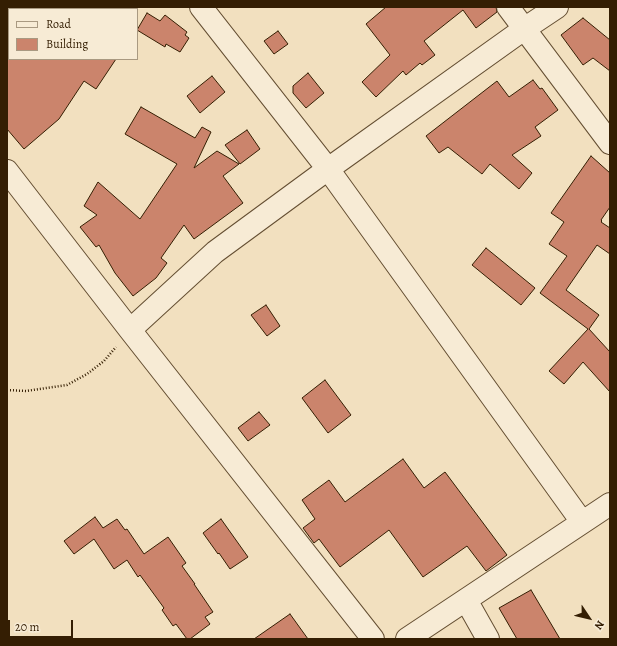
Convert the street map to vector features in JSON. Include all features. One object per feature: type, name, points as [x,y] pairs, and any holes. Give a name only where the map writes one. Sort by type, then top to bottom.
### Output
[{"type":"street","points":[[201,7],[328,168],[582,522]]},
{"type":"street","points":[[508,7],[610,143]]},
{"type":"street","points":[[130,330],[215,252],[328,168],[557,7]]},
{"type":"street","points":[[7,171],[373,639]]},
{"type":"street","points":[[407,639],[610,504]]},
{"type":"street","points":[[466,600],[488,639]]},
{"type":"path","points":[[7,390],[26,391],[67,385],[87,374],[104,361],[130,330]]},
{"type":"building","points":[[386,7],[496,7],[497,12],[476,28],[463,10],[424,41],[435,55],[422,65],[420,63],[406,75],[403,71],[376,97],[362,82],[390,55],[366,24]]},
{"type":"building","points":[[147,13],[160,21],[165,15],[187,32],[185,35],[189,38],[180,52],[166,44],[165,47],[138,31]]},
{"type":"building","points":[[583,18],[610,40],[610,71],[593,58],[583,65],[561,35]]},
{"type":"building","points":[[278,31],[288,44],[274,54],[264,41]]},
{"type":"building","points":[[7,59],[115,60],[96,89],[84,81],[59,119],[24,149],[7,129]]},
{"type":"building","points":[[308,73],[324,93],[306,108],[293,93],[293,86]]},
{"type":"building","points":[[212,76],[225,92],[200,113],[187,96]]},
{"type":"building","points":[[533,80],[540,89],[542,88],[558,110],[535,127],[541,136],[512,155],[532,173],[519,189],[490,164],[482,174],[448,147],[439,153],[426,136],[497,81],[509,97]]},
{"type":"building","points":[[141,107],[195,138],[202,127],[211,132],[194,168],[217,151],[239,164],[223,176],[243,203],[194,239],[184,225],[161,258],[167,263],[156,278],[133,296],[115,273],[99,245],[96,247],[80,227],[97,215],[84,206],[98,182],[140,219],[177,164],[125,134]]},
{"type":"building","points":[[247,130],[260,149],[240,164],[225,145]]},
{"type":"building","points":[[591,156],[610,173],[610,207],[601,222],[610,228],[610,254],[597,245],[566,290],[599,315],[589,329],[610,352],[610,392],[583,362],[564,384],[549,371],[588,329],[540,293],[567,256],[549,244],[564,222],[551,213]]},
{"type":"building","points":[[486,248],[535,288],[521,305],[472,265]]},
{"type":"building","points":[[266,305],[280,326],[267,336],[251,315]]},
{"type":"building","points":[[325,380],[351,415],[328,433],[302,398]]},
{"type":"building","points":[[259,412],[270,425],[248,441],[238,428]]},
{"type":"building","points":[[403,459],[424,488],[445,472],[507,555],[486,571],[467,546],[423,577],[389,530],[340,567],[319,539],[314,543],[303,528],[315,519],[302,500],[329,480],[345,502]]},
{"type":"building","points":[[95,517],[103,528],[117,519],[125,530],[127,529],[144,554],[168,537],[186,563],[182,566],[213,612],[205,617],[210,624],[190,639],[187,639],[176,624],[173,626],[162,610],[164,608],[140,575],[138,577],[127,560],[114,569],[94,539],[74,554],[64,541]]},
{"type":"building","points":[[221,519],[248,557],[230,569],[203,533]]},
{"type":"building","points":[[531,590],[560,639],[517,639],[499,608]]},
{"type":"building","points":[[290,614],[308,639],[254,639]]}]
